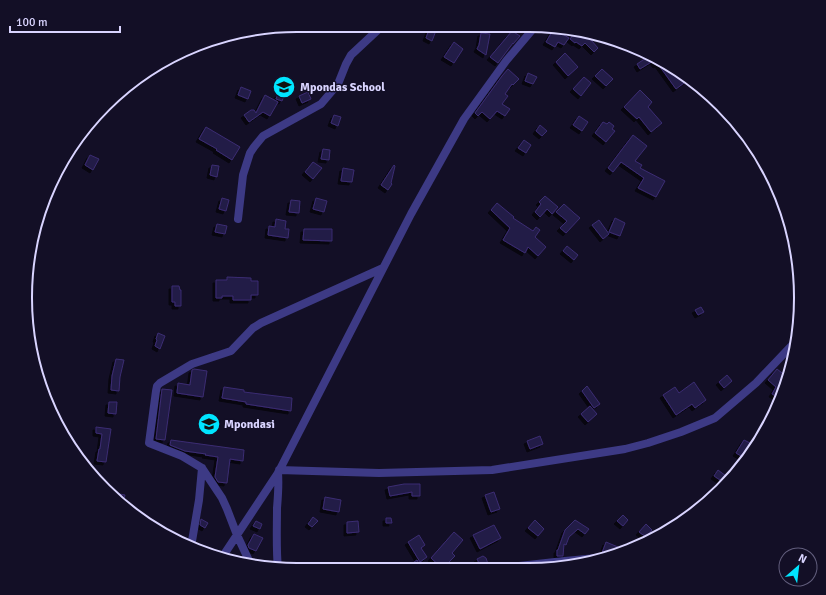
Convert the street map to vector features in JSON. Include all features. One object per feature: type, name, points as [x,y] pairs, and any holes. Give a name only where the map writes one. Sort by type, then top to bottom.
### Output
[{"type":"street","points":[[238,219],[243,175],[250,153],[254,147],[263,136],[321,104],[338,84],[351,55],[375,32]]},
{"type":"street","points":[[225,553],[279,472],[411,214],[464,119],[506,61],[530,32]]},
{"type":"street","points":[[247,558],[222,498],[202,468],[182,456],[149,443],[157,386],[192,364],[231,352],[253,328],[261,323],[383,268]]},
{"type":"street","points":[[279,472],[379,473],[492,470],[625,449],[681,432],[715,418],[756,383],[789,348]]},
{"type":"street","points":[[192,541],[199,500],[202,468]]},
{"type":"street","points":[[277,562],[277,507],[279,472]]},
{"type":"building","points":[[428,32],[435,32],[432,41],[426,38]]},
{"type":"building","points":[[511,32],[520,36],[498,63],[490,57]]},
{"type":"building","points":[[481,33],[490,34],[486,55],[477,49]]},
{"type":"building","points":[[551,33],[562,34],[569,38],[564,45],[558,42],[555,47],[546,42]]},
{"type":"building","points":[[573,36],[590,39],[598,48],[594,52],[585,43],[582,46],[570,39]]},
{"type":"building","points":[[454,42],[463,49],[454,63],[444,57]]},
{"type":"building","points":[[565,53],[578,67],[568,76],[556,62]]},
{"type":"building","points":[[645,59],[651,62],[640,69],[637,64]]},
{"type":"building","points":[[661,68],[684,83],[676,89]]},
{"type":"building","points":[[508,69],[519,79],[513,85],[512,84],[505,94],[508,96],[502,104],[510,109],[505,116],[497,111],[490,119],[482,112],[478,116],[475,113]]},
{"type":"building","points":[[602,69],[613,79],[606,86],[595,76]]},
{"type":"building","points":[[528,73],[537,77],[533,84],[525,81]]},
{"type":"building","points":[[584,77],[591,83],[581,96],[573,89]]},
{"type":"building","points":[[241,87],[251,91],[248,99],[238,95]]},
{"type":"building","points":[[640,90],[652,102],[648,107],[662,123],[651,132],[639,117],[637,119],[624,107]]},
{"type":"building","points":[[308,92],[311,99],[302,103],[299,96]]},
{"type":"building","points":[[278,94],[284,96],[282,101],[276,99]]},
{"type":"building","points":[[265,95],[278,102],[270,116],[263,112],[249,122],[244,115],[251,110],[254,110],[256,113]]},
{"type":"building","points":[[334,115],[341,117],[338,126],[331,123]]},
{"type":"building","points":[[579,116],[588,122],[582,131],[573,125]]},
{"type":"building","points":[[603,122],[607,124],[609,122],[614,126],[612,129],[615,131],[606,142],[595,133]]},
{"type":"building","points":[[540,125],[547,131],[542,136],[536,131]]},
{"type":"building","points":[[206,127],[240,147],[232,160],[216,150],[217,149],[199,139]]},
{"type":"building","points":[[633,135],[647,146],[635,161],[642,165],[640,168],[665,181],[656,197],[638,188],[644,178],[621,162],[613,172],[608,168]]},
{"type":"building","points":[[524,140],[531,145],[526,153],[518,148]]},
{"type":"building","points":[[323,149],[330,150],[329,160],[321,159]]},
{"type":"building","points":[[90,155],[99,159],[93,170],[85,165]]},
{"type":"building","points":[[313,162],[322,168],[313,179],[305,172]]},
{"type":"building","points":[[212,165],[219,166],[217,177],[210,175]]},
{"type":"building","points":[[394,165],[392,184],[388,190],[381,185]]},
{"type":"building","points":[[343,168],[354,170],[352,182],[341,181]]},
{"type":"building","points":[[545,196],[558,207],[552,214],[547,209],[540,217],[535,212],[541,204],[539,202]]},
{"type":"building","points":[[222,198],[229,200],[226,211],[219,209]]},
{"type":"building","points":[[316,198],[327,201],[324,212],[313,209]]},
{"type":"building","points":[[291,200],[300,201],[299,213],[289,212]]},
{"type":"building","points":[[497,203],[514,217],[513,218],[533,231],[536,227],[540,230],[535,237],[546,247],[538,256],[528,247],[525,253],[503,240],[510,228],[491,210]]},
{"type":"building","points":[[564,204],[580,218],[566,233],[560,228],[567,221],[556,212]]},
{"type":"building","points":[[615,218],[625,223],[620,236],[609,232]]},
{"type":"building","points":[[276,219],[286,221],[285,229],[289,229],[288,238],[268,235],[269,226],[275,227]]},
{"type":"building","points":[[599,220],[609,234],[603,239],[592,225]]},
{"type":"building","points":[[217,224],[227,226],[225,234],[215,232]]},
{"type":"building","points":[[304,229],[332,229],[332,241],[303,240]]},
{"type":"building","points":[[567,246],[578,255],[574,260],[563,251]]},
{"type":"building","points":[[227,277],[251,278],[251,281],[258,281],[258,295],[251,295],[251,300],[233,300],[233,296],[222,296],[222,298],[216,298],[216,280],[227,280]]},
{"type":"building","points":[[172,286],[179,286],[181,290],[181,306],[175,306],[175,302],[172,302]]},
{"type":"building","points":[[701,307],[704,312],[698,315],[695,310]]},
{"type":"building","points":[[158,333],[165,336],[160,349],[155,346]]},
{"type":"building","points":[[116,359],[124,360],[120,377],[119,391],[111,390],[112,376]]},
{"type":"building","points":[[777,369],[783,374],[775,396],[772,394],[776,387],[768,380]]},
{"type":"building","points":[[192,370],[207,371],[203,397],[177,393],[178,383],[190,385]]},
{"type":"building","points":[[727,375],[732,381],[724,388],[719,382]]},
{"type":"building","points":[[694,382],[706,400],[695,408],[692,404],[676,415],[663,395],[675,387],[679,393]]},
{"type":"building","points":[[587,386],[600,404],[594,408],[582,391]]},
{"type":"building","points":[[224,387],[244,390],[244,392],[292,398],[291,411],[246,404],[246,402],[222,398]]},
{"type":"building","points":[[162,389],[172,390],[165,440],[156,439]]},
{"type":"building","points":[[109,402],[117,402],[116,414],[108,413]]},
{"type":"building","points":[[590,406],[597,414],[588,422],[581,414]]},
{"type":"building","points":[[96,427],[111,429],[106,462],[97,461],[102,434],[96,433]]},
{"type":"building","points":[[540,436],[543,444],[530,449],[527,441]]},
{"type":"building","points":[[171,440],[244,450],[243,461],[230,459],[227,483],[218,482],[215,477],[218,457],[185,451],[170,445]]},
{"type":"building","points":[[744,440],[750,443],[741,456],[736,453]]},
{"type":"building","points":[[718,470],[725,476],[721,480],[714,476]]},
{"type":"building","points":[[404,484],[420,484],[420,496],[412,496],[412,492],[390,496],[388,487]]},
{"type":"building","points":[[494,492],[500,509],[491,512],[485,495]]},
{"type":"building","points":[[119,494],[125,495],[124,499]]},
{"type":"building","points":[[325,497],[341,500],[339,512],[323,509]]},
{"type":"building","points":[[623,515],[628,520],[623,526],[617,521]]},
{"type":"building","points":[[313,517],[318,521],[312,527],[308,524]]},
{"type":"building","points":[[386,518],[391,518],[392,523],[386,523]]},
{"type":"building","points":[[201,519],[208,523],[205,528],[200,525]]},
{"type":"building","points":[[535,520],[544,529],[538,536],[528,528]]},
{"type":"building","points":[[575,520],[589,529],[585,534],[578,529],[569,537],[566,545],[564,544],[563,556],[557,556],[557,550],[565,530]]},
{"type":"building","points":[[256,521],[262,524],[260,529],[253,526]]},
{"type":"building","points":[[358,521],[359,532],[347,533],[347,522]]},
{"type":"building","points":[[646,524],[652,530],[645,536],[639,532]]},
{"type":"building","points":[[494,525],[501,538],[480,549],[473,535]]},
{"type":"building","points":[[454,532],[463,540],[452,553],[455,556],[448,563],[436,563],[431,558]]},
{"type":"building","points":[[254,534],[263,538],[256,551],[249,548],[248,545]]},
{"type":"building","points":[[419,535],[425,545],[421,548],[427,557],[420,562],[408,542]]},
{"type":"building","points":[[606,542],[618,547],[614,549],[602,552]]},
{"type":"building","points":[[483,556],[486,558],[488,563],[479,563],[477,559]]},
{"type":"place","name":"Mpondas School","points":[[284,87]]},
{"type":"place","name":"Mpondasi","points":[[209,424]]}]
